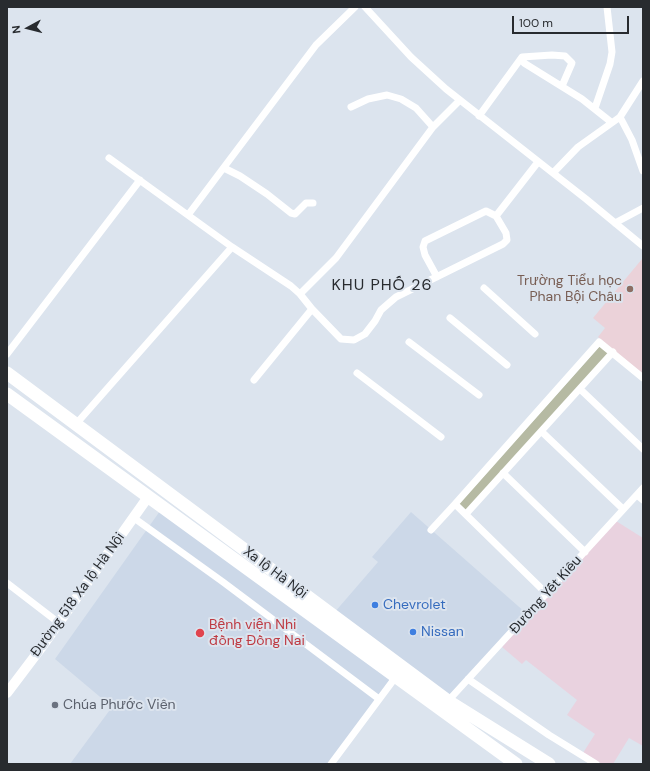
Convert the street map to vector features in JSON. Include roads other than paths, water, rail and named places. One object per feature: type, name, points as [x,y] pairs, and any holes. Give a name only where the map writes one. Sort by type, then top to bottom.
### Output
[{"type":"highway","name":"Xa lộ Hà Nội","points":[[7,373],[448,702],[549,764]]},
{"type":"highway","name":"Xa lộ Hà Nội","points":[[7,394],[395,678],[516,764]]},
{"type":"street","points":[[188,215],[316,45],[355,7]]},
{"type":"street","points":[[365,7],[411,57],[460,101],[553,173],[643,246]]},
{"type":"street","points":[[595,108],[611,58],[607,7]]},
{"type":"street","points":[[479,116],[522,57],[552,54],[565,56],[572,63],[562,86]]},
{"type":"street","points":[[522,57],[524,63],[595,108],[611,122]]},
{"type":"street","points":[[553,173],[578,147],[620,117],[640,93],[643,81]]},
{"type":"street","points":[[351,107],[368,99],[387,95],[401,99],[416,108],[433,127]]},
{"type":"street","points":[[300,294],[321,275],[336,258],[433,127],[460,101]]},
{"type":"street","points":[[620,117],[640,149],[643,171]]},
{"type":"street","points":[[109,158],[300,294],[312,309],[341,339],[354,340],[365,334],[388,302],[503,244],[507,240],[506,233],[496,216],[486,211],[425,241],[423,247],[425,255],[437,277]]},
{"type":"street","points":[[496,216],[538,162]]},
{"type":"street","points":[[224,168],[240,176],[267,194],[291,213],[295,214],[306,203],[313,203]]},
{"type":"street","points":[[7,354],[140,180]]},
{"type":"street","points":[[615,223],[643,208]]},
{"type":"street","points":[[76,424],[232,247]]},
{"type":"street","points":[[484,288],[535,334]]},
{"type":"street","points":[[254,380],[312,309]]},
{"type":"street","points":[[450,318],[507,365]]},
{"type":"street","points":[[409,342],[479,395]]},
{"type":"street","points":[[431,530],[599,342],[643,378]]},
{"type":"street","points":[[466,514],[613,352]]},
{"type":"street","points":[[357,373],[441,437]]},
{"type":"street","points":[[580,389],[643,449]]},
{"type":"street","points":[[542,432],[623,509]]},
{"type":"street","points":[[504,473],[585,552]]},
{"type":"street","name":"Đường Yết Kiêu","points":[[448,702],[643,488]]},
{"type":"street","points":[[636,495],[643,500]]},
{"type":"street","name":"Đường 518 Xa lộ Hà Nội","points":[[7,693],[59,623],[148,497]]},
{"type":"street","points":[[455,504],[547,594]]},
{"type":"street","points":[[134,518],[224,582],[379,699]]},
{"type":"street","points":[[7,583],[59,623]]},
{"type":"street","points":[[331,764],[395,678]]},
{"type":"street","points":[[468,679],[549,735],[596,764]]},
{"type":"place","name":"Trường Tiểu học Phan Bội Châu","points":[[630,289]]},
{"type":"place","name":"Chevrolet","points":[[375,605]]},
{"type":"place","name":"Nissan","points":[[413,632]]},
{"type":"place","name":"Bệnh viện Nhi đồng Đồng Nai","points":[[200,633]]},
{"type":"place","name":"Chúa Phước Viên","points":[[55,705]]},
{"type":"district","name":"KHU PHỐ 26","points":[[382,286]]}]
